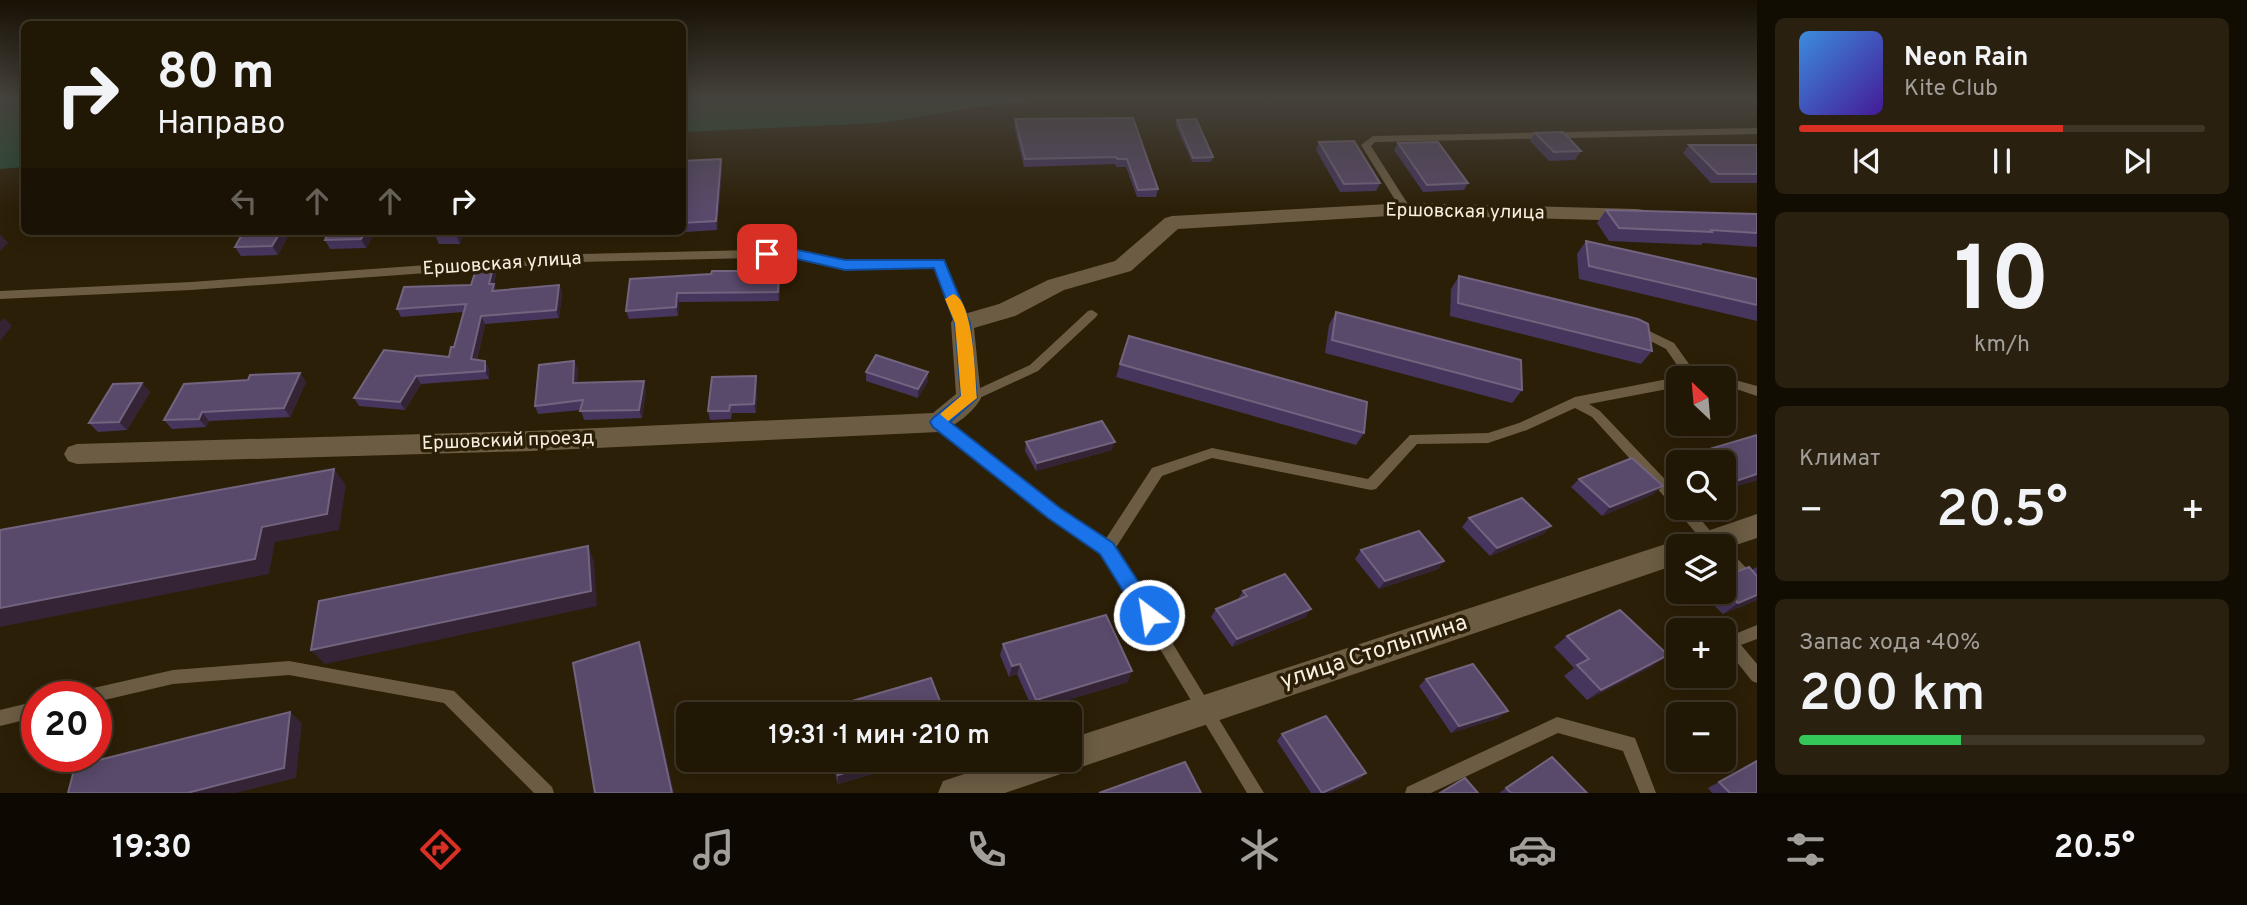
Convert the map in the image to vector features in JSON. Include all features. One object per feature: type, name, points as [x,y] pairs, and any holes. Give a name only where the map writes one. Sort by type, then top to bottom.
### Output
[{"type":"street","name":"Ершовская улица","points":[[962,323],[1007,310],[1056,285],[1123,265],[1172,223],[1406,209],[1662,216]]},
{"type":"street","points":[[939,422],[969,398],[962,323]]},
{"type":"street","name":"Ершовский проезд","points":[[76,454],[531,441],[939,422]]},
{"type":"street","points":[[1736,536],[1757,526]]},
{"type":"street","name":"улица Столыпина","points":[[1082,751],[1666,556]]},
{"type":"street","points":[[955,793],[1019,772]]},
{"type":"lane","points":[[1406,209],[1366,145],[1373,139],[1565,135]]},
{"type":"lane","name":"Ершовская улица","points":[[0,295],[191,286],[580,258],[793,253],[845,265],[939,264],[962,323]]},
{"type":"lane","points":[[969,398],[1034,368],[1092,314]]},
{"type":"lane","points":[[1630,325],[1670,346],[1684,366]]},
{"type":"lane","points":[[1107,549],[1157,472],[1212,453],[1371,485],[1413,439],[1488,438],[1523,427],[1575,402],[1666,384]]},
{"type":"lane","points":[[1736,385],[1757,391]]},
{"type":"lane","points":[[1575,402],[1596,414],[1666,489]]},
{"type":"lane","points":[[939,422],[1054,513],[1107,549],[1256,793]]},
{"type":"lane","points":[[1736,569],[1757,589]]},
{"type":"lane","points":[[1757,632],[1730,643],[1757,677]]},
{"type":"lane","points":[[112,691],[173,677],[289,667],[448,696],[546,793]]},
{"type":"lane","points":[[0,718],[21,713]]},
{"type":"lane","points":[[1413,793],[1557,725],[1629,744],[1648,793]]},
{"type":"green space","points":[[0,135],[21,135],[21,167],[0,169]]},
{"type":"building","points":[[1019,135],[1139,135],[1158,189],[1138,190],[1127,159],[1025,159]]},
{"type":"building","points":[[1183,135],[1203,135],[1213,157],[1193,158]]},
{"type":"building","points":[[1537,135],[1566,135],[1581,151],[1554,152]]},
{"type":"building","points":[[1354,141],[1380,183],[1344,184],[1319,142]]},
{"type":"building","points":[[1438,142],[1468,183],[1427,185],[1398,143]]},
{"type":"building","points":[[1689,145],[1757,145],[1757,174],[1718,174]]},
{"type":"building","points":[[721,159],[716,221],[686,223],[686,161]]},
{"type":"building","points":[[1606,210],[1757,214],[1757,233],[1619,228]]},
{"type":"building","points":[[242,235],[279,235],[272,246],[235,247]]},
{"type":"building","points":[[327,235],[364,235],[361,239],[325,240]]},
{"type":"building","points":[[1586,241],[1757,279],[1757,305],[1589,266]]},
{"type":"building","points":[[478,264],[493,267],[489,284],[494,284],[492,291],[559,285],[556,310],[481,316],[471,359],[485,361],[485,371],[416,376],[400,402],[354,398],[384,350],[449,357],[466,304],[397,309],[404,287],[471,285]]},
{"type":"building","points":[[754,264],[780,264],[778,292],[677,293],[676,307],[626,311],[630,279],[711,274],[712,271],[753,271]]},
{"type":"building","points":[[1459,276],[1638,319],[1648,324],[1652,351],[1458,303]]},
{"type":"building","points":[[1336,312],[1521,360],[1522,390],[1332,340]]},
{"type":"building","points":[[1129,336],[1367,402],[1364,433],[1120,364]]},
{"type":"building","points":[[876,355],[928,372],[918,389],[866,372]]},
{"type":"building","points":[[574,361],[573,383],[644,381],[639,410],[580,411],[583,400],[535,406],[539,365]]},
{"type":"building","points":[[300,373],[284,408],[202,412],[199,419],[164,420],[184,384],[248,380],[250,375]]},
{"type":"building","points":[[756,376],[754,404],[730,405],[729,411],[708,411],[712,377]]},
{"type":"building","points":[[142,383],[119,422],[89,423],[113,384]]},
{"type":"building","points":[[1102,421],[1115,442],[1037,463],[1026,442]]},
{"type":"building","points":[[1757,435],[1757,474],[1736,481],[1736,450],[1706,450]]},
{"type":"building","points":[[1632,458],[1663,486],[1610,507],[1579,479]]},
{"type":"building","points":[[334,469],[327,514],[262,527],[255,559],[0,608],[0,530]]},
{"type":"building","points":[[1522,498],[1551,526],[1497,548],[1469,518]]},
{"type":"building","points":[[1419,531],[1444,561],[1385,581],[1361,550]]},
{"type":"building","points":[[588,546],[591,591],[311,650],[319,601]]},
{"type":"building","points":[[1749,567],[1757,576],[1757,595],[1738,603],[1736,601],[1736,572]]},
{"type":"building","points":[[1285,574],[1311,609],[1237,639],[1216,609],[1247,596],[1243,591]]},
{"type":"building","points":[[1620,610],[1666,656],[1601,690],[1577,665],[1589,659],[1567,636]]},
{"type":"building","points":[[1106,615],[1132,671],[1036,700],[1020,664],[1012,666],[1003,644]]},
{"type":"building","points":[[639,642],[672,793],[595,793],[573,663]]},
{"type":"building","points":[[1473,664],[1508,711],[1459,726],[1426,679]]},
{"type":"building","points":[[931,678],[940,702],[849,702]]},
{"type":"building","points":[[290,712],[284,768],[187,793],[68,793],[73,772],[112,772],[112,757]]},
{"type":"building","points":[[1326,716],[1366,773],[1322,793],[1282,734]]},
{"type":"building","points":[[1552,757],[1587,793],[1511,793],[1506,788]]},
{"type":"building","points":[[1757,761],[1757,793],[1730,793],[1719,782]]},
{"type":"building","points":[[1185,762],[1201,793],[1099,793]]},
{"type":"building","points":[[1465,778],[1478,793],[1440,793]]},
{"type":"slow traffic","points":[[948,414],[969,398],[962,323],[953,299]]},
{"type":"route","points":[[767,254],[793,253],[845,265],[939,264],[962,323],[969,398],[939,422],[1054,513],[1107,549],[1149,615]]}]
